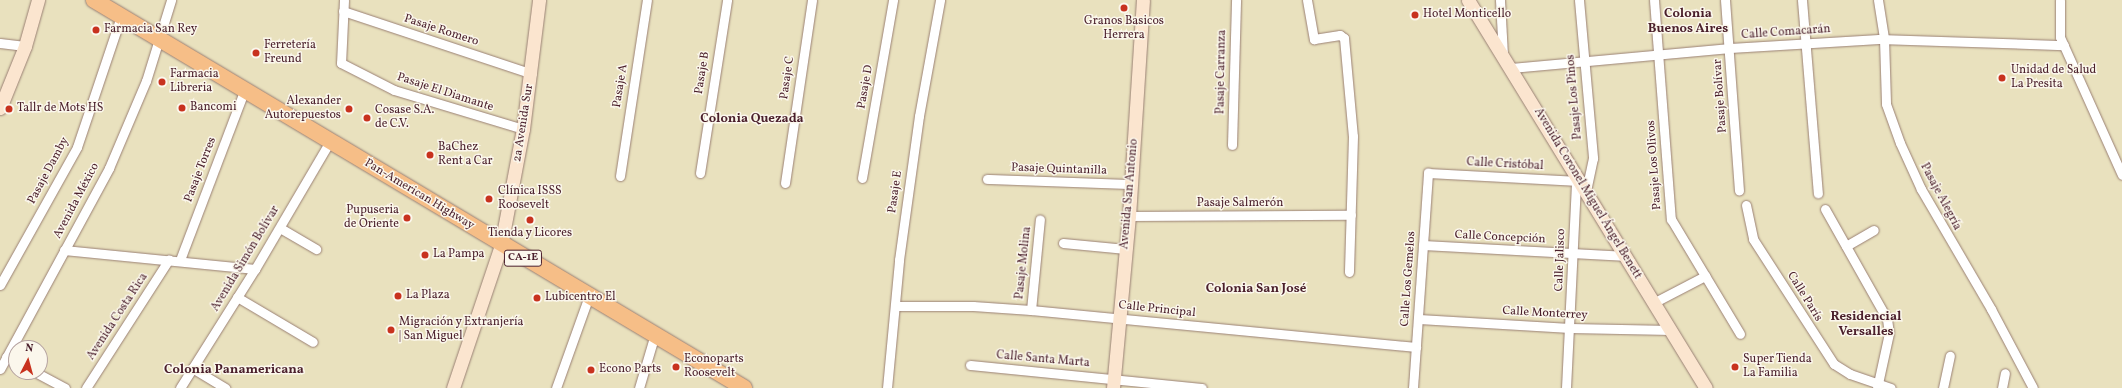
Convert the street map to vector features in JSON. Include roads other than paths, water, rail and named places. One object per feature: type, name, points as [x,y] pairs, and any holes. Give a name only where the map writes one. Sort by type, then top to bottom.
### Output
[{"type":"highway","name":"Pan-American Highway","points":[[94,0],[330,140],[501,245],[655,334],[739,387]]},
{"type":"street","points":[[0,108],[25,46],[38,0]]},
{"type":"street","name":"Avenida México","points":[[0,368],[109,168],[146,81],[161,39],[171,0]]},
{"type":"street","points":[[343,11],[344,0]]},
{"type":"street","name":"2a Avenida Sur","points":[[453,388],[501,245],[532,74],[539,0]]},
{"type":"street","name":"Pasaje A","points":[[620,176],[647,0]]},
{"type":"street","name":"Pasaje B","points":[[700,173],[726,0]]},
{"type":"street","name":"Pasaje C","points":[[785,182],[812,0]]},
{"type":"street","name":"Pasaje D","points":[[862,178],[893,0]]},
{"type":"street","name":"Pasaje E","points":[[887,388],[895,306],[919,116],[940,0]]},
{"type":"street","name":"Avenida San Antonio","points":[[1114,383],[1129,216],[1143,0]]},
{"type":"street","name":"Pasaje Carranza","points":[[1232,145],[1236,0]]},
{"type":"street","points":[[1307,0],[1314,39],[1340,35],[1344,38],[1353,113],[1349,272]]},
{"type":"street","name":"Avenida Coronel Miguel Ángel Benett","points":[[1468,0],[1511,68],[1623,256],[1671,330],[1706,388]]},
{"type":"street","points":[[1500,0],[1503,55]]},
{"type":"street","name":"Pasaje Los Pinos","points":[[1579,0],[1593,158],[1580,184]]},
{"type":"street","name":"Pasaje Los Olivos","points":[[1654,0],[1671,220],[1740,334]]},
{"type":"street","name":"Pasaje Bolívar","points":[[1725,0],[1730,48],[1739,190]]},
{"type":"street","points":[[1802,0],[1818,193]]},
{"type":"street","name":"Pasaje Alegría","points":[[1878,0],[1884,39],[1886,104],[1900,143],[1921,190],[1991,309],[2033,388]]},
{"type":"street","points":[[2060,0],[2060,37],[2122,175]]},
{"type":"street","name":"Pasaje El Diamante","points":[[343,11],[340,63],[394,90],[523,129]]},
{"type":"street","name":"Pasaje Romero","points":[[343,11],[532,74]]},
{"type":"street","name":"Pasaje Damby","points":[[0,285],[77,147],[121,16]]},
{"type":"street","name":"Calle Comacarán","points":[[1511,68],[1730,48],[1884,39],[2064,45]]},
{"type":"street","points":[[0,43],[25,46]]},
{"type":"street","name":"Pasaje Torres","points":[[180,260],[245,89]]},
{"type":"street","name":"Avenida Simón Bolívar","points":[[180,388],[280,228],[330,140]]},
{"type":"street","name":"Calle Cristóbal","points":[[1430,172],[1580,184]]},
{"type":"street","name":"Calle Los Gemelos","points":[[1413,388],[1419,319],[1427,175],[1430,172]]},
{"type":"street","name":"Pasaje Quintanilla","points":[[987,180],[1131,184]]},
{"type":"street","name":"Calle Jalisco","points":[[1566,388],[1573,254],[1580,184]]},
{"type":"street","name":"Calle París","points":[[1746,205],[1753,239],[1834,364],[1850,374],[1877,386],[1891,388]]},
{"type":"street","points":[[1825,209],[1887,319],[1890,333],[1877,386]]},
{"type":"street","name":"Pasaje Salmerón","points":[[1129,216],[1351,215]]},
{"type":"street","name":"Pasaje Molina","points":[[1031,310],[1040,219]]},
{"type":"street","points":[[280,228],[316,249]]},
{"type":"street","points":[[1846,246],[1874,229]]},
{"type":"street","points":[[1062,243],[1126,249]]},
{"type":"street","name":"Calle Concepción","points":[[1423,246],[1623,256]]},
{"type":"street","points":[[64,250],[180,260],[255,269]]},
{"type":"street","name":"Avenida Costa Rica","points":[[86,388],[169,259]]},
{"type":"street","points":[[1653,303],[1705,276]]},
{"type":"street","points":[[556,388],[589,296]]},
{"type":"street","points":[[237,297],[313,342]]},
{"type":"street","name":"Calle Principal","points":[[895,306],[973,306],[1031,310],[1416,347]]},
{"type":"street","name":"Calle Monterrey","points":[[1419,319],[1570,328],[1671,330]]},
{"type":"street","points":[[639,388],[655,334]]},
{"type":"street","points":[[1943,388],[1950,356]]},
{"type":"street","name":"Calle Santa Marta","points":[[970,365],[1114,383],[1202,388]]},
{"type":"street","points":[[192,368],[225,388]]},
{"type":"street","points":[[2002,388],[2005,373]]},
{"type":"street","points":[[48,379],[65,388]]},
{"type":"place","name":"Granos Basicos Herrera","points":[[1124,8]]},
{"type":"place","name":"Hotel Monticello","points":[[1415,15]]},
{"type":"place","name":"Farmacia San Rey","points":[[96,30]]},
{"type":"place","name":"Ferretería Freund","points":[[256,53]]},
{"type":"place","name":"Unidad de Salud La Presita","points":[[2002,78]]},
{"type":"place","name":"Farmacia Libreria","points":[[162,82]]},
{"type":"place","name":"Bancomi","points":[[182,108]]},
{"type":"place","name":"Tallr de Mots HS","points":[[9,109]]},
{"type":"place","name":"Alexander Autorepuestos","points":[[349,109]]},
{"type":"place","name":"Cosase S.A. de C.V.","points":[[367,118]]},
{"type":"place","name":"BaChez Rent a Car","points":[[430,155]]},
{"type":"place","name":"Clínica ISSS Roosevelt","points":[[489,199]]},
{"type":"place","name":"Pupuseria de Oriente","points":[[407,218]]},
{"type":"place","name":"Tienda y Licores","points":[[530,220]]},
{"type":"place","name":"La Pampa","points":[[425,255]]},
{"type":"place","name":"La Plaza","points":[[398,296]]},
{"type":"place","name":"Lubicentro El","points":[[537,298]]},
{"type":"place","name":"Migración y Extranjería | San Miguel","points":[[391,330]]},
{"type":"place","name":"Econoparts Roosevelt","points":[[676,367]]},
{"type":"place","name":"Super Tienda La Familia","points":[[1735,367]]},
{"type":"place","name":"Econo Parts","points":[[591,370]]},
{"type":"district","name":"Colonia Buenos Aires","points":[[1688,22]]},
{"type":"district","name":"Colonia Quezada","points":[[752,119]]},
{"type":"district","name":"Colonia San José","points":[[1256,289]]},
{"type":"district","name":"Residencial Versalles","points":[[1866,326]]},
{"type":"district","name":"Colonia Panamericana","points":[[234,370]]}]
